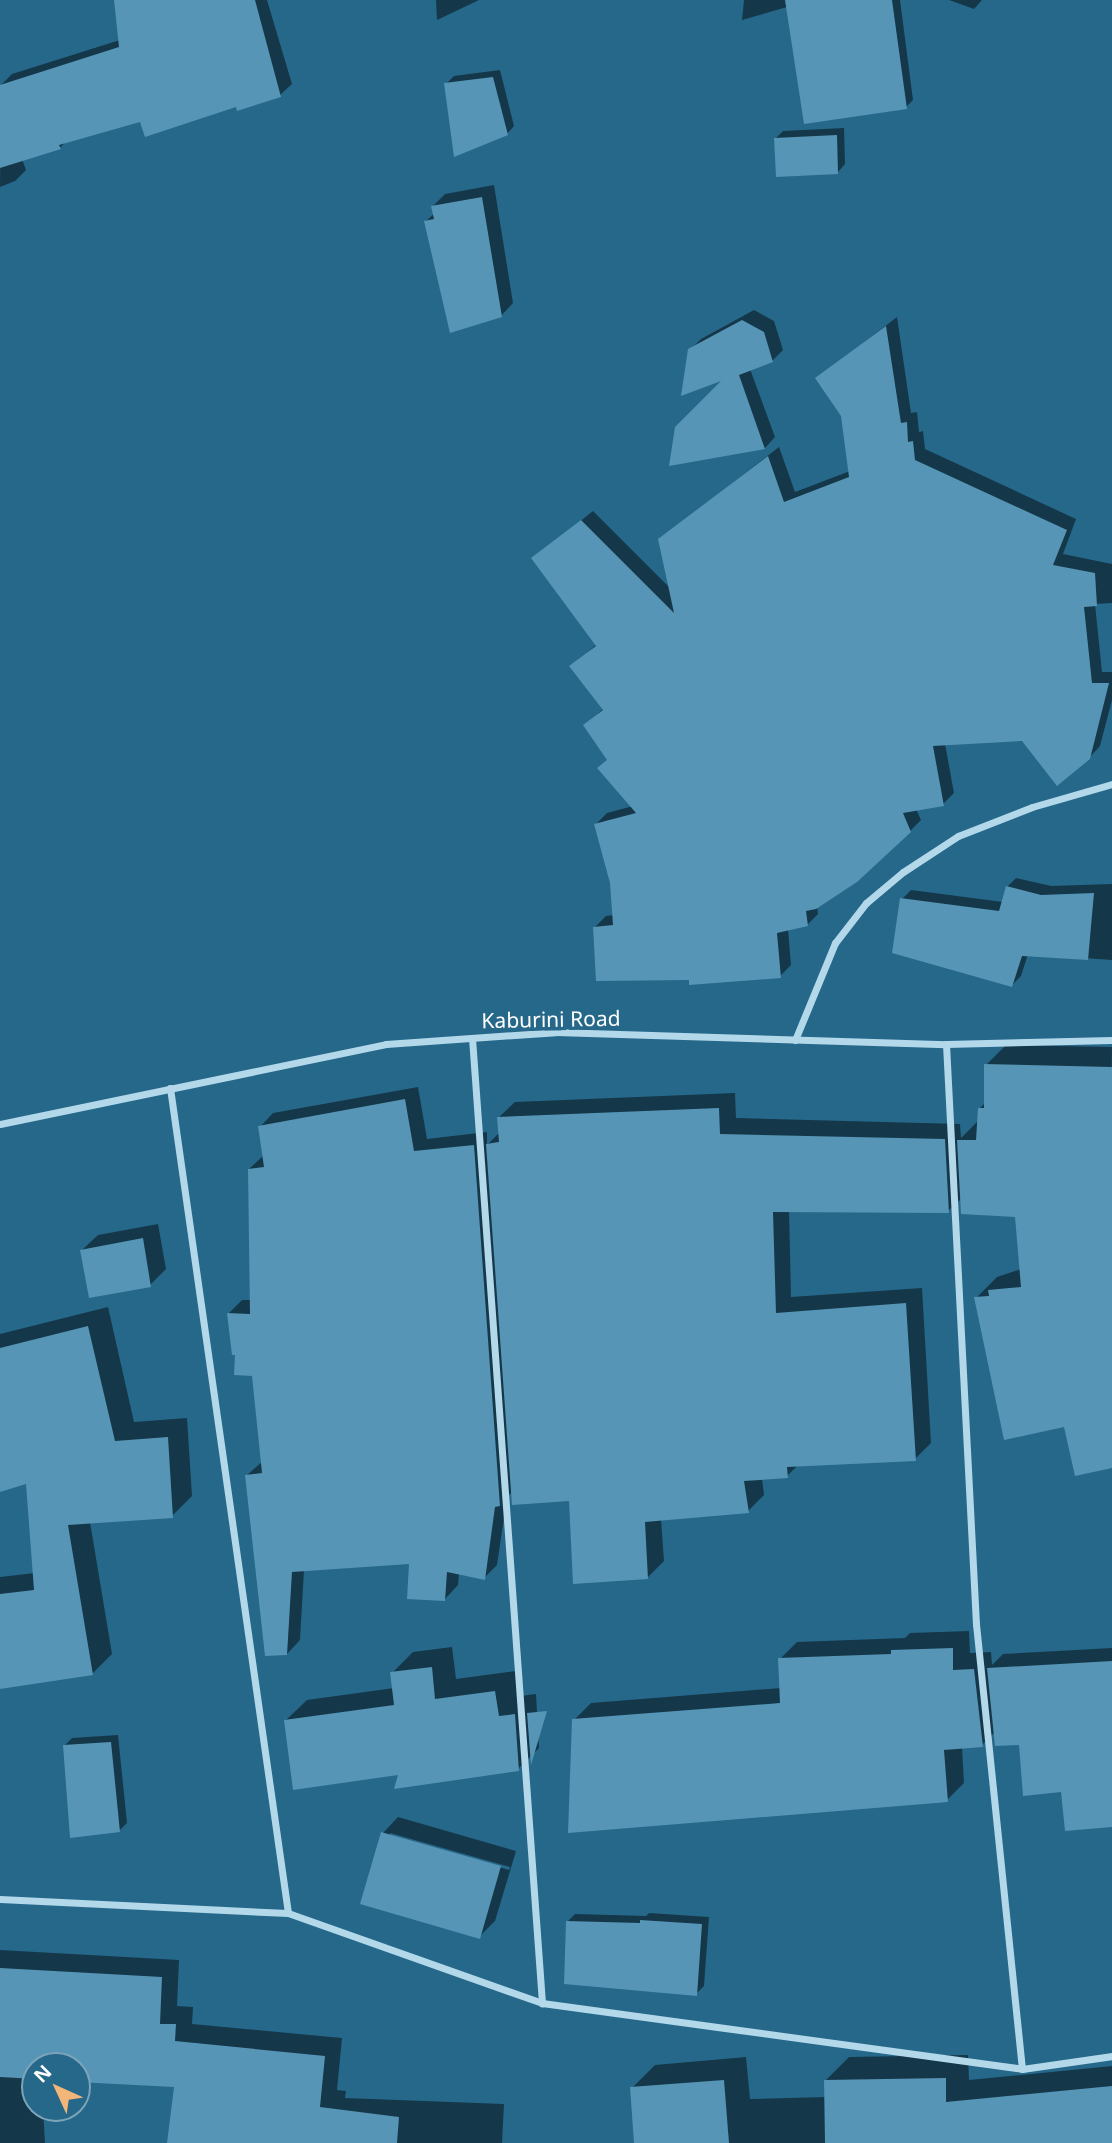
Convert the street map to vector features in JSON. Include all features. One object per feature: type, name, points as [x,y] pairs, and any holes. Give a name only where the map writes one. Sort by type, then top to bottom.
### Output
[{"type":"street","points":[[795,1040],[835,943],[866,903],[903,872],[958,836],[1032,807],[1112,784]]},
{"type":"street","name":"Kaburini Road","points":[[0,1124],[386,1044],[556,1032],[946,1044],[1112,1040]]},
{"type":"street","points":[[472,1038],[542,2003]]},
{"type":"street","points":[[946,1044],[976,1624],[1022,2069]]},
{"type":"street","points":[[170,1088],[288,1913]]},
{"type":"street","points":[[0,1899],[288,1913],[542,2003],[1022,2069],[1112,2056]]},
{"type":"building","points":[[114,0],[255,0],[281,97],[237,111],[236,107],[145,137],[140,122],[59,145],[61,149],[0,168],[0,85],[119,47]]},
{"type":"building","points":[[785,0],[892,0],[907,109],[804,124]]},
{"type":"building","points":[[493,77],[508,135],[454,157],[444,83]]},
{"type":"building","points":[[837,135],[838,174],[776,177],[774,138]]},
{"type":"building","points":[[482,197],[502,317],[450,333],[424,221],[434,219],[431,206]]},
{"type":"building","points":[[742,320],[764,332],[773,362],[739,375],[765,449],[669,466],[675,427],[721,381],[681,396],[688,349]]},
{"type":"building","points":[[886,326],[901,423],[907,422],[908,442],[913,441],[915,460],[1067,530],[1053,565],[1095,573],[1097,606],[1084,607],[1092,683],[1109,683],[1090,759],[1057,786],[1022,741],[933,746],[944,806],[903,813],[911,832],[857,882],[816,909],[806,911],[808,926],[777,933],[781,978],[689,985],[689,980],[596,981],[593,927],[613,925],[610,883],[594,824],[636,813],[597,768],[607,760],[583,725],[603,710],[569,666],[596,646],[531,558],[581,520],[674,613],[658,539],[768,456],[784,502],[849,477],[841,416],[815,378]]},
{"type":"building","points":[[1006,886],[1041,895],[1094,893],[1088,960],[1022,956],[1012,987],[892,953],[900,898],[999,911]]},
{"type":"building","points":[[984,1064],[1112,1067],[1112,1468],[1075,1476],[1064,1427],[1004,1440],[974,1297],[989,1296],[988,1290],[1021,1287],[1015,1217],[961,1214],[957,1140],[976,1140],[978,1108],[984,1108]]},
{"type":"building","points":[[405,1099],[414,1151],[474,1145],[500,1506],[495,1507],[485,1580],[447,1572],[445,1601],[407,1599],[409,1564],[292,1572],[287,1655],[265,1656],[245,1475],[262,1473],[252,1376],[234,1375],[235,1355],[232,1355],[227,1313],[250,1314],[248,1169],[264,1167],[258,1126]]},
{"type":"building","points":[[719,1108],[720,1134],[945,1139],[949,1213],[773,1212],[776,1313],[906,1303],[916,1461],[787,1467],[788,1478],[744,1481],[749,1513],[645,1522],[648,1579],[573,1584],[569,1501],[512,1505],[486,1144],[499,1142],[497,1117]]},
{"type":"building","points":[[143,1238],[151,1287],[89,1298],[80,1250]]},
{"type":"building","points":[[88,1326],[115,1441],[168,1437],[173,1518],[68,1525],[93,1675],[0,1689],[0,1594],[34,1590],[26,1484],[0,1492],[0,1348]]},
{"type":"building","points":[[953,1648],[953,1670],[974,1669],[983,1747],[944,1750],[948,1802],[568,1833],[572,1719],[780,1703],[778,1658],[891,1654],[891,1650]]},
{"type":"building","points":[[1112,1661],[1112,1827],[1065,1831],[1061,1792],[1023,1796],[1019,1745],[995,1746],[987,1668]]},
{"type":"building","points":[[432,1667],[435,1699],[495,1691],[499,1716],[515,1714],[519,1771],[394,1789],[398,1775],[293,1790],[284,1720],[394,1705],[390,1672]]},
{"type":"building","points":[[547,1711],[531,1765],[527,1713]]},
{"type":"building","points":[[111,1742],[120,1832],[70,1838],[63,1745]]},
{"type":"building","points":[[381,1832],[501,1866],[480,1939],[360,1904]]},
{"type":"building","points":[[640,1920],[702,1924],[697,1996],[564,1984],[566,1921],[640,1923]]},
{"type":"building","points":[[0,1968],[162,1977],[160,2024],[176,2024],[175,2041],[325,2056],[320,2107],[399,2117],[397,2143],[167,2143],[174,2087],[91,2083],[91,2052],[21,2052],[21,2078],[0,2077]]},
{"type":"building","points":[[946,2078],[946,2102],[1112,2086],[1112,2143],[825,2143],[824,2080]]},
{"type":"building","points":[[724,2080],[729,2143],[634,2143],[630,2087]]}]
